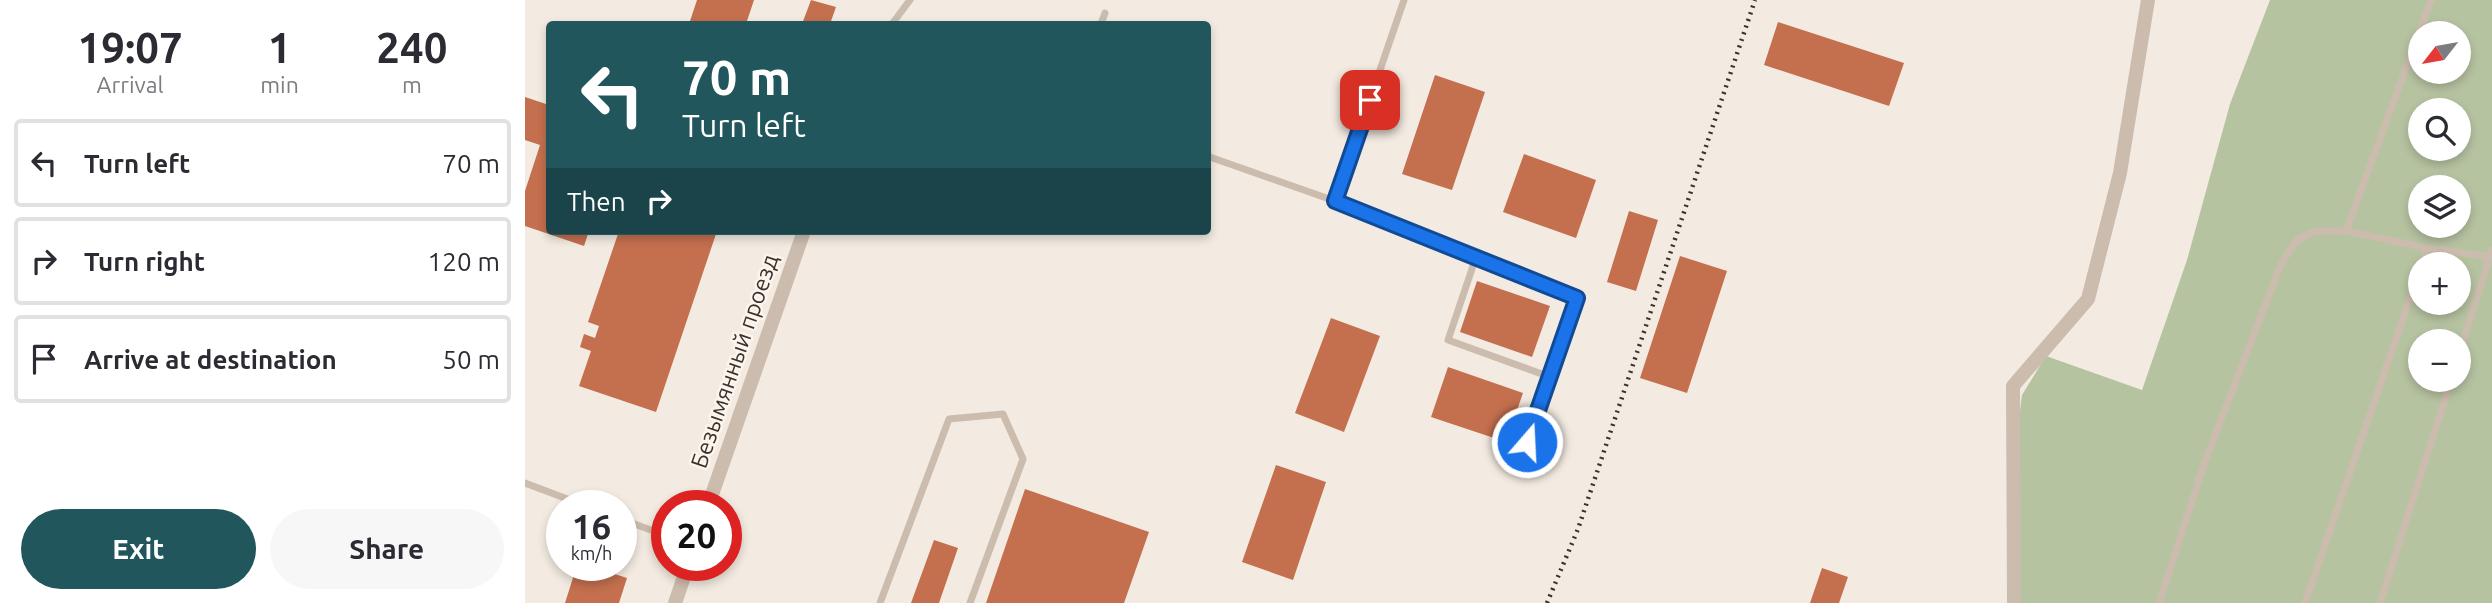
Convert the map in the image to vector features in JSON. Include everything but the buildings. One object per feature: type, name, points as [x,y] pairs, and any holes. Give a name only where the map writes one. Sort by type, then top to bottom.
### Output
[{"type":"street","points":[[2014,603],[2013,386],[2088,299],[2120,173],[2148,0]]},
{"type":"street","name":"Безымянный проезд","points":[[714,490],[802,235]]},
{"type":"street","points":[[675,603],[683,581]]},
{"type":"lane","points":[[894,21],[910,0]]},
{"type":"lane","points":[[1335,201],[1404,0]]},
{"type":"lane","points":[[2346,231],[2431,0]]},
{"type":"lane","points":[[1102,21],[1105,13]]},
{"type":"lane","points":[[1211,157],[1335,201],[1577,298],[1527,442]]},
{"type":"lane","points":[[2159,603],[2204,464],[2281,264],[2297,240],[2316,231],[2346,231],[2427,248],[2491,255],[2467,329]]},
{"type":"lane","points":[[2426,252],[2427,248]]},
{"type":"lane","points":[[1476,257],[1448,340],[1550,377]]},
{"type":"lane","points":[[2305,603],[2408,305]]},
{"type":"lane","points":[[2380,603],[2447,392]]},
{"type":"lane","points":[[880,603],[949,419],[1003,414],[1023,459],[970,603]]},
{"type":"lane","points":[[525,483],[546,491]]},
{"type":"green space","points":[[2270,0],[2492,0],[2492,603],[2020,603],[2015,450],[2022,395],[2046,356],[2142,390],[2187,260],[2230,104]]},
{"type":"railway","points":[[1547,603],[1578,529],[1755,0]]},
{"type":"route","points":[[1370,100],[1335,201],[1577,298],[1527,442]]}]
